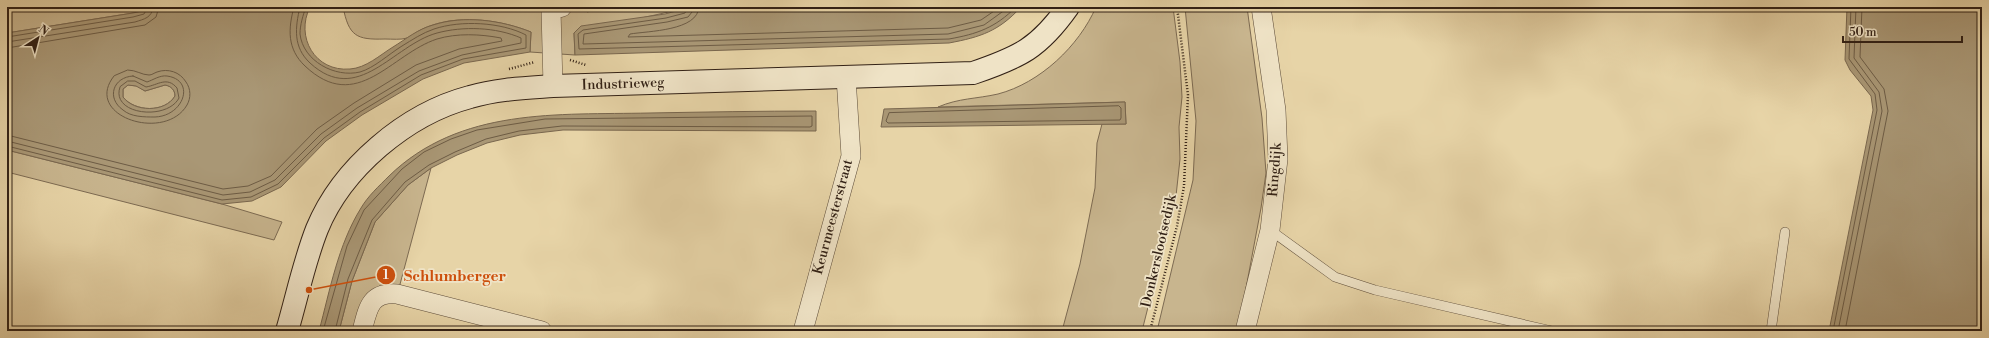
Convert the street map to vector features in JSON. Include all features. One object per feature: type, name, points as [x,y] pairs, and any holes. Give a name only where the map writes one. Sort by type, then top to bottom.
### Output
[{"type":"street","name":"Industrieweg","points":[[288,331],[306,260],[317,229],[329,205],[353,171],[363,161],[406,126],[435,109],[469,97],[496,90],[553,86],[973,73],[1007,62],[1036,44],[1055,25],[1068,7]]},
{"type":"street","name":"Ringdijk","points":[[1245,331],[1270,230],[1278,159],[1276,110],[1261,7]]},
{"type":"street","points":[[553,86],[554,8]]},
{"type":"street","name":"Keurmeesterstraat","points":[[803,331],[851,156],[846,77]]},
{"type":"street","points":[[362,331],[370,304],[378,296],[386,293],[397,294],[542,331]]},
{"type":"lane","points":[[1270,230],[1335,277],[1375,290],[1525,329],[1552,331]]},
{"type":"lane","points":[[1771,331],[1785,232]]},
{"type":"path","points":[[7,12],[33,7]]},
{"type":"path","name":"Donkerslootsedijk","points":[[1150,331],[1177,226],[1184,186],[1188,95],[1176,7]]},
{"type":"shaded area","points":[[7,7],[145,7],[142,11],[133,13],[7,33]]},
{"type":"shaded area","points":[[343,7],[586,7],[587,12],[608,7],[691,7],[574,33],[575,55],[530,52],[531,32],[501,23],[480,20],[449,21],[433,25],[405,39],[375,39],[361,37],[351,30],[345,17]]},
{"type":"shaded area","points":[[1096,7],[1173,7],[1180,62],[1182,97],[1179,127],[1180,159],[1176,196],[1142,331],[1062,331],[1080,264],[1095,188],[1097,143],[1102,124],[1126,124],[1125,102],[938,107],[960,100],[998,94],[1014,89],[1029,81],[1043,72],[1069,49],[1089,21]]},
{"type":"shaded area","points":[[1185,7],[1247,7],[1262,118],[1266,173],[1238,331],[1157,331],[1193,180],[1196,121]]},
{"type":"shaded area","points":[[128,85],[137,86],[145,91],[165,85],[172,89],[175,96],[170,102],[157,108],[142,108],[128,102],[123,97],[123,89]]},
{"type":"shaded area","points":[[7,150],[222,204],[282,222],[274,240],[7,172]]},
{"type":"shaded area","points":[[431,168],[399,288],[381,285],[372,291],[357,331],[339,331],[352,281],[375,222],[408,185]]},
{"type":"water","points":[[145,7],[310,7],[306,18],[305,30],[307,41],[311,50],[318,59],[327,65],[338,68],[350,69],[362,66],[373,61],[422,29],[457,20],[482,20],[495,22],[507,24],[531,32],[530,52],[464,63],[423,79],[362,115],[326,141],[281,187],[252,201],[222,204],[7,150],[7,33],[142,11]],"holes":[[[128,85],[136,86],[145,91],[165,85],[171,87],[175,96],[170,102],[157,108],[142,108],[134,106],[123,97],[123,89]]]},
{"type":"water","points":[[691,7],[1021,7],[1005,22],[989,32],[949,43],[575,55],[574,33],[581,26],[665,14]]},
{"type":"water","points":[[1847,7],[1982,7],[1982,331],[1829,331],[1873,110],[1871,96],[1850,70],[1845,60]]},
{"type":"water","points":[[1125,102],[1126,124],[881,127],[884,109]]},
{"type":"water","points":[[816,111],[816,131],[563,130],[520,135],[487,143],[457,155],[431,168],[408,185],[375,222],[352,281],[339,331],[319,331],[331,284],[346,237],[364,204],[389,176],[417,154],[447,137],[478,126],[512,119],[545,116],[580,114]]},
{"type":"place","name":"Schlumberger","points":[[309,290]]}]
